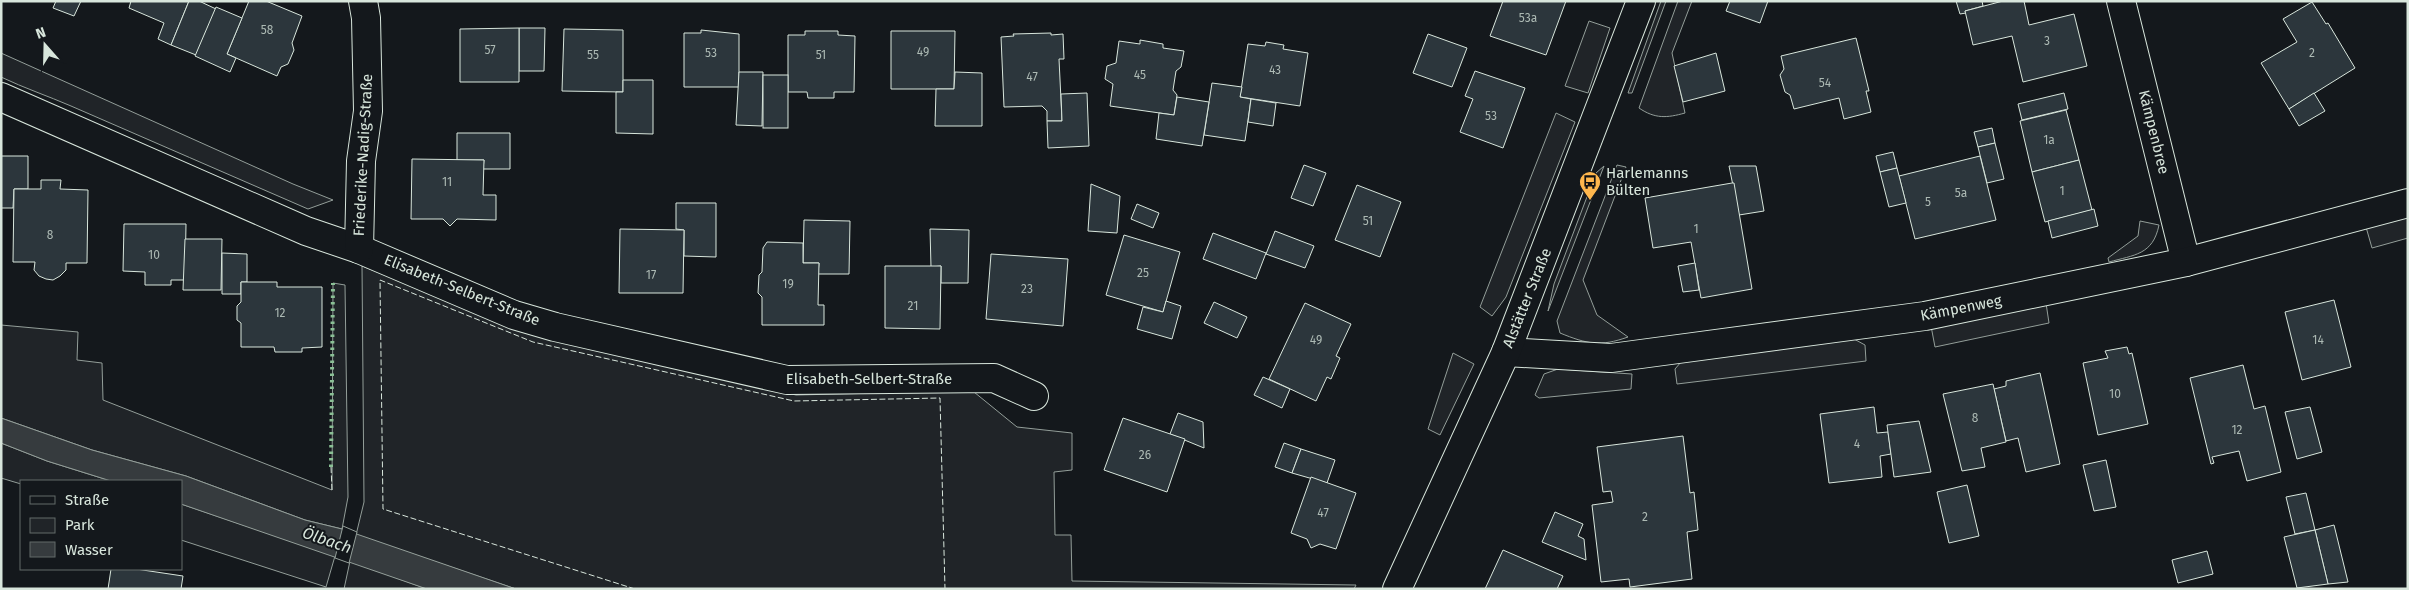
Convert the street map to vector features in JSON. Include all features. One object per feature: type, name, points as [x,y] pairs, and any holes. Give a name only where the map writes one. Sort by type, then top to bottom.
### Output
[{"type":"street","name":"Friederike-Nadig-Straße","points":[[359,249],[360,161],[368,111],[366,18],[363,1]]},
{"type":"street","name":"Alstätter Straße","points":[[1397,589],[1506,352],[1641,1]]},
{"type":"street","name":"Kämpenbree","points":[[2121,1],[2186,262]]},
{"type":"street","name":"Elisabeth-Selbert-Straße","points":[[1,97],[306,231],[359,249],[514,315],[563,329],[787,380],[994,378],[1034,396]]},
{"type":"street","name":"Kämpenweg","points":[[1506,352],[1611,358],[1841,329],[1925,316],[2186,262],[2408,204]]},
{"type":"green space","points":[[1661,1],[1666,1],[1632,93],[1628,93]]},
{"type":"green space","points":[[1678,1],[1692,1],[1672,53],[1685,113],[1667,117],[1656,116],[1639,108]]},
{"type":"green space","points":[[1589,21],[1610,28],[1588,93],[1565,86]]},
{"type":"green space","points":[[1,53],[293,184],[333,200],[308,209],[10,81],[1,77]]},
{"type":"green space","points":[[1556,113],[1575,122],[1506,297],[1492,316],[1480,307]]},
{"type":"green space","points":[[1617,165],[1626,167],[1583,280],[1597,315],[1628,337],[1601,343],[1586,342],[1560,333],[1557,321]]},
{"type":"green space","points":[[1604,166],[1548,311],[1554,284],[1596,173]]},
{"type":"green space","points":[[2408,215],[2408,238],[2372,248],[2366,227]]},
{"type":"green space","points":[[2140,221],[2159,225],[2152,242],[2141,252],[2109,262],[2108,258],[2138,236]]},
{"type":"green space","points":[[362,266],[531,333],[796,395],[974,392],[1017,427],[1072,433],[1072,470],[1054,472],[1055,535],[1071,535],[1072,581],[1356,585],[1354,589],[516,589],[356,535],[364,502]]},
{"type":"green space","points":[[333,283],[345,285],[348,497],[342,529],[305,520],[186,476],[92,450],[1,418],[1,325],[78,332],[77,360],[102,363],[103,400],[332,490]]},
{"type":"green space","points":[[2046,303],[2049,323],[1935,347],[1931,326]]},
{"type":"green space","points":[[1854,339],[1865,345],[1866,361],[1677,384],[1675,369],[1681,362]]},
{"type":"green space","points":[[1453,353],[1474,364],[1440,435],[1428,429]]},
{"type":"green space","points":[[1558,369],[1632,374],[1631,389],[1539,398],[1535,395],[1544,374]]},
{"type":"green space","points":[[1,443],[47,461],[108,480],[20,480],[20,484],[1,478]]},
{"type":"green space","points":[[182,504],[335,556],[326,587],[182,540]]},
{"type":"green space","points":[[350,561],[427,589],[344,589]]},
{"type":"water","name":"Ölbach","points":[[1,418],[92,450],[186,476],[305,520],[342,529],[516,589],[427,589],[182,504],[182,480],[108,480],[47,461],[1,443]]},
{"type":"pier","points":[[343,526],[357,532],[349,563],[335,558]]},
{"type":"building","points":[[56,1],[81,1],[74,16],[53,8]]},
{"type":"building","points":[[131,1],[189,1],[171,45],[158,39],[164,23],[129,8]]},
{"type":"building","points":[[189,1],[199,1],[216,9],[196,55],[171,45]]},
{"type":"building","points":[[249,1],[266,1],[302,16],[292,43],[294,50],[288,64],[281,67],[277,76],[227,54]]},
{"type":"building","points":[[1503,1],[1566,1],[1546,55],[1490,36]]},
{"type":"building","points":[[1730,1],[1768,1],[1760,23],[1726,11]]},
{"type":"building","points":[[1956,1],[1982,1],[1983,6],[1960,14]]},
{"type":"building","points":[[2003,1],[2024,1],[2029,25],[2074,14],[2087,66],[2023,82],[2012,36],[1973,45],[1965,11]]},
{"type":"building","points":[[2312,2],[2326,24],[2328,23],[2355,68],[2289,109],[2261,63],[2297,42],[2283,19]]},
{"type":"building","points":[[216,7],[242,18],[227,54],[236,58],[230,72],[195,56]]},
{"type":"building","points":[[519,28],[545,28],[544,71],[519,71]]},
{"type":"building","points":[[519,28],[519,82],[460,82],[460,29]]},
{"type":"building","points":[[564,29],[623,30],[623,92],[562,91]]},
{"type":"building","points":[[701,30],[739,34],[739,87],[684,87],[684,33],[701,33]]},
{"type":"building","points":[[805,31],[838,31],[838,35],[855,36],[854,92],[834,92],[834,98],[808,98],[807,92],[788,92],[788,35],[805,35]]},
{"type":"building","points":[[891,31],[955,31],[954,89],[891,89]]},
{"type":"building","points":[[1051,33],[1051,35],[1063,34],[1064,59],[1059,59],[1062,121],[1047,121],[1047,111],[1042,106],[1004,107],[1001,37],[1014,36],[1013,34]]},
{"type":"building","points":[[1428,34],[1467,48],[1452,87],[1413,73]]},
{"type":"building","points":[[1856,38],[1869,91],[1866,91],[1871,112],[1844,119],[1839,98],[1794,109],[1790,95],[1785,92],[1780,75],[1784,69],[1781,56]]},
{"type":"building","points":[[1140,40],[1163,44],[1163,48],[1184,51],[1181,67],[1176,71],[1173,90],[1177,95],[1174,115],[1110,106],[1113,84],[1105,79],[1107,66],[1116,63],[1119,41],[1140,44]]},
{"type":"building","points":[[1266,42],[1284,45],[1283,49],[1308,53],[1300,106],[1240,97],[1248,44],[1265,46]]},
{"type":"building","points":[[1716,53],[1725,91],[1683,102],[1674,66]]},
{"type":"building","points":[[1475,71],[1525,88],[1503,148],[1460,132],[1473,99],[1465,96]]},
{"type":"building","points":[[739,72],[763,72],[762,126],[736,125]]},
{"type":"building","points":[[955,72],[982,73],[982,126],[935,126],[936,89],[954,89]]},
{"type":"building","points":[[763,75],[788,75],[788,128],[763,128]]},
{"type":"building","points":[[623,80],[653,80],[653,134],[616,133],[616,92],[623,92]]},
{"type":"building","points":[[1212,83],[1242,87],[1240,97],[1251,99],[1245,141],[1204,135]]},
{"type":"building","points":[[1087,93],[1089,146],[1048,148],[1047,121],[1062,121],[1061,94]]},
{"type":"building","points":[[2064,93],[2068,109],[2022,120],[2018,104]]},
{"type":"building","points":[[2314,93],[2325,111],[2299,126],[2289,109]]},
{"type":"building","points":[[1177,97],[1209,102],[1202,146],[1156,139],[1159,113],[1174,115]]},
{"type":"building","points":[[1251,99],[1276,103],[1273,126],[1248,122]]},
{"type":"building","points":[[2066,110],[2079,160],[2032,172],[2020,121]]},
{"type":"building","points":[[1992,128],[1995,143],[1978,147],[1974,132]]},
{"type":"building","points":[[457,133],[510,133],[510,169],[483,169],[484,160],[457,160]]},
{"type":"building","points":[[1995,143],[2004,179],[1987,183],[1978,147]]},
{"type":"building","points":[[1893,152],[1897,168],[1880,172],[1876,156]]},
{"type":"building","points":[[1,156],[28,156],[28,189],[14,189],[13,208],[1,208]]},
{"type":"building","points":[[1980,156],[1996,220],[1915,239],[1899,176]]},
{"type":"building","points":[[412,159],[484,160],[483,195],[496,195],[496,220],[457,219],[450,226],[443,219],[411,219]]},
{"type":"building","points":[[2079,160],[2092,210],[2045,222],[2032,172]]},
{"type":"building","points":[[1304,165],[1326,173],[1313,206],[1291,198]]},
{"type":"building","points":[[1729,166],[1756,166],[1764,211],[1739,215]]},
{"type":"building","points":[[1897,168],[1906,203],[1889,207],[1880,172]]},
{"type":"building","points":[[41,180],[61,180],[60,189],[88,190],[87,263],[66,263],[66,270],[53,280],[39,276],[34,270],[35,262],[13,262],[14,189],[41,189]]},
{"type":"building","points":[[1734,183],[1752,289],[1701,298],[1691,242],[1653,248],[1645,198]]},
{"type":"building","points":[[1091,184],[1120,196],[1117,233],[1088,231]]},
{"type":"building","points":[[1357,185],[1401,202],[1380,257],[1335,240]]},
{"type":"building","points":[[676,203],[716,203],[716,257],[684,256],[684,230],[676,229]]},
{"type":"building","points":[[1137,204],[1159,213],[1153,228],[1131,219]]},
{"type":"building","points":[[2094,209],[2098,226],[2052,238],[2048,221]]},
{"type":"building","points":[[804,220],[850,221],[849,274],[818,274],[819,263],[803,263]]},
{"type":"building","points":[[124,224],[186,224],[185,280],[171,280],[171,285],[145,285],[145,272],[123,271]]},
{"type":"building","points":[[620,229],[684,230],[683,293],[619,293]]},
{"type":"building","points":[[930,229],[969,230],[968,283],[941,283],[941,266],[931,267]]},
{"type":"building","points":[[1275,231],[1314,246],[1305,268],[1266,254]]},
{"type":"building","points":[[1213,233],[1266,253],[1256,279],[1203,259]]},
{"type":"building","points":[[1124,235],[1180,252],[1163,312],[1106,295]]},
{"type":"building","points":[[185,239],[222,239],[221,290],[183,290]]},
{"type":"building","points":[[767,242],[803,243],[803,263],[819,263],[818,305],[824,305],[824,325],[762,325],[762,297],[758,293],[759,275],[762,272],[763,248]]},
{"type":"building","points":[[222,253],[247,254],[247,282],[241,282],[241,294],[222,294]]},
{"type":"building","points":[[991,254],[1068,259],[1063,326],[986,319]]},
{"type":"building","points":[[1695,263],[1699,290],[1683,292],[1678,266]]},
{"type":"building","points":[[885,266],[941,266],[940,329],[885,328]]},
{"type":"building","points":[[241,282],[277,282],[277,287],[322,287],[322,347],[302,348],[302,352],[275,352],[274,347],[241,347],[241,323],[237,320],[237,306],[241,302]]},
{"type":"building","points":[[2334,300],[2351,367],[2302,380],[2285,312]]},
{"type":"building","points":[[1166,301],[1181,306],[1172,339],[1137,329],[1143,307],[1163,312]]},
{"type":"building","points":[[1214,302],[1247,317],[1237,338],[1204,323]]},
{"type":"building","points":[[1305,303],[1351,324],[1336,356],[1340,358],[1331,379],[1327,377],[1316,401],[1269,379]]},
{"type":"building","points":[[2127,347],[2129,354],[2132,353],[2148,424],[2098,435],[2083,363],[2108,358],[2105,351]]},
{"type":"building","points":[[2243,365],[2254,409],[2265,406],[2281,472],[2247,481],[2239,451],[2212,457],[2214,463],[2211,464],[2190,378]]},
{"type":"building","points":[[2040,373],[2060,464],[2026,472],[2018,438],[2006,441],[1994,389],[2006,386],[2006,381]]},
{"type":"building","points":[[1263,377],[1290,389],[1282,408],[1254,395]]},
{"type":"building","points":[[1993,384],[2006,442],[1981,448],[1985,467],[1962,471],[1943,394]]},
{"type":"building","points":[[1874,407],[1877,433],[1888,432],[1891,454],[1880,456],[1882,477],[1829,483],[1820,414]]},
{"type":"building","points":[[2310,407],[2322,452],[2297,459],[2285,412]]},
{"type":"building","points":[[1178,413],[1203,422],[1204,448],[1170,434]]},
{"type":"building","points":[[1123,418],[1185,439],[1167,492],[1104,470]]},
{"type":"building","points":[[1919,421],[1931,472],[1894,477],[1887,425]]},
{"type":"building","points":[[1683,436],[1690,493],[1694,492],[1698,530],[1687,532],[1692,579],[1630,587],[1629,579],[1601,582],[1592,505],[1613,502],[1611,491],[1603,492],[1597,447]]},
{"type":"building","points":[[1284,443],[1301,449],[1292,473],[1275,467]]},
{"type":"building","points":[[1301,449],[1335,460],[1327,483],[1292,473]]},
{"type":"building","points":[[2106,460],[2116,507],[2094,511],[2083,465]]},
{"type":"building","points":[[1311,477],[1356,493],[1336,549],[1320,544],[1311,548],[1307,539],[1291,533]]},
{"type":"building","points":[[1967,485],[1979,536],[1949,543],[1937,492]]},
{"type":"building","points":[[2306,493],[2315,530],[2295,534],[2286,497]]},
{"type":"building","points":[[1555,512],[1583,524],[1578,536],[1584,539],[1586,560],[1542,542]]},
{"type":"building","points":[[2334,525],[2348,582],[2328,584],[2315,530]]},
{"type":"building","points":[[2315,530],[2328,584],[2297,588],[2284,537]]},
{"type":"building","points":[[1503,550],[1563,576],[1557,589],[1485,589]]},
{"type":"building","points":[[2207,551],[2213,574],[2178,583],[2172,560]]},
{"type":"building","points":[[111,570],[143,570],[183,576],[181,589],[108,589]]},
{"type":"hedge","points":[[331,467],[333,283]]},
{"type":"fence","points":[[635,589],[383,509],[380,280],[533,342],[794,401],[940,398],[945,589]]},
{"type":"fence","points":[[331,467],[332,490]]},
{"type":"place","name":"Harlemanns Bülten","points":[[1590,201]]}]
